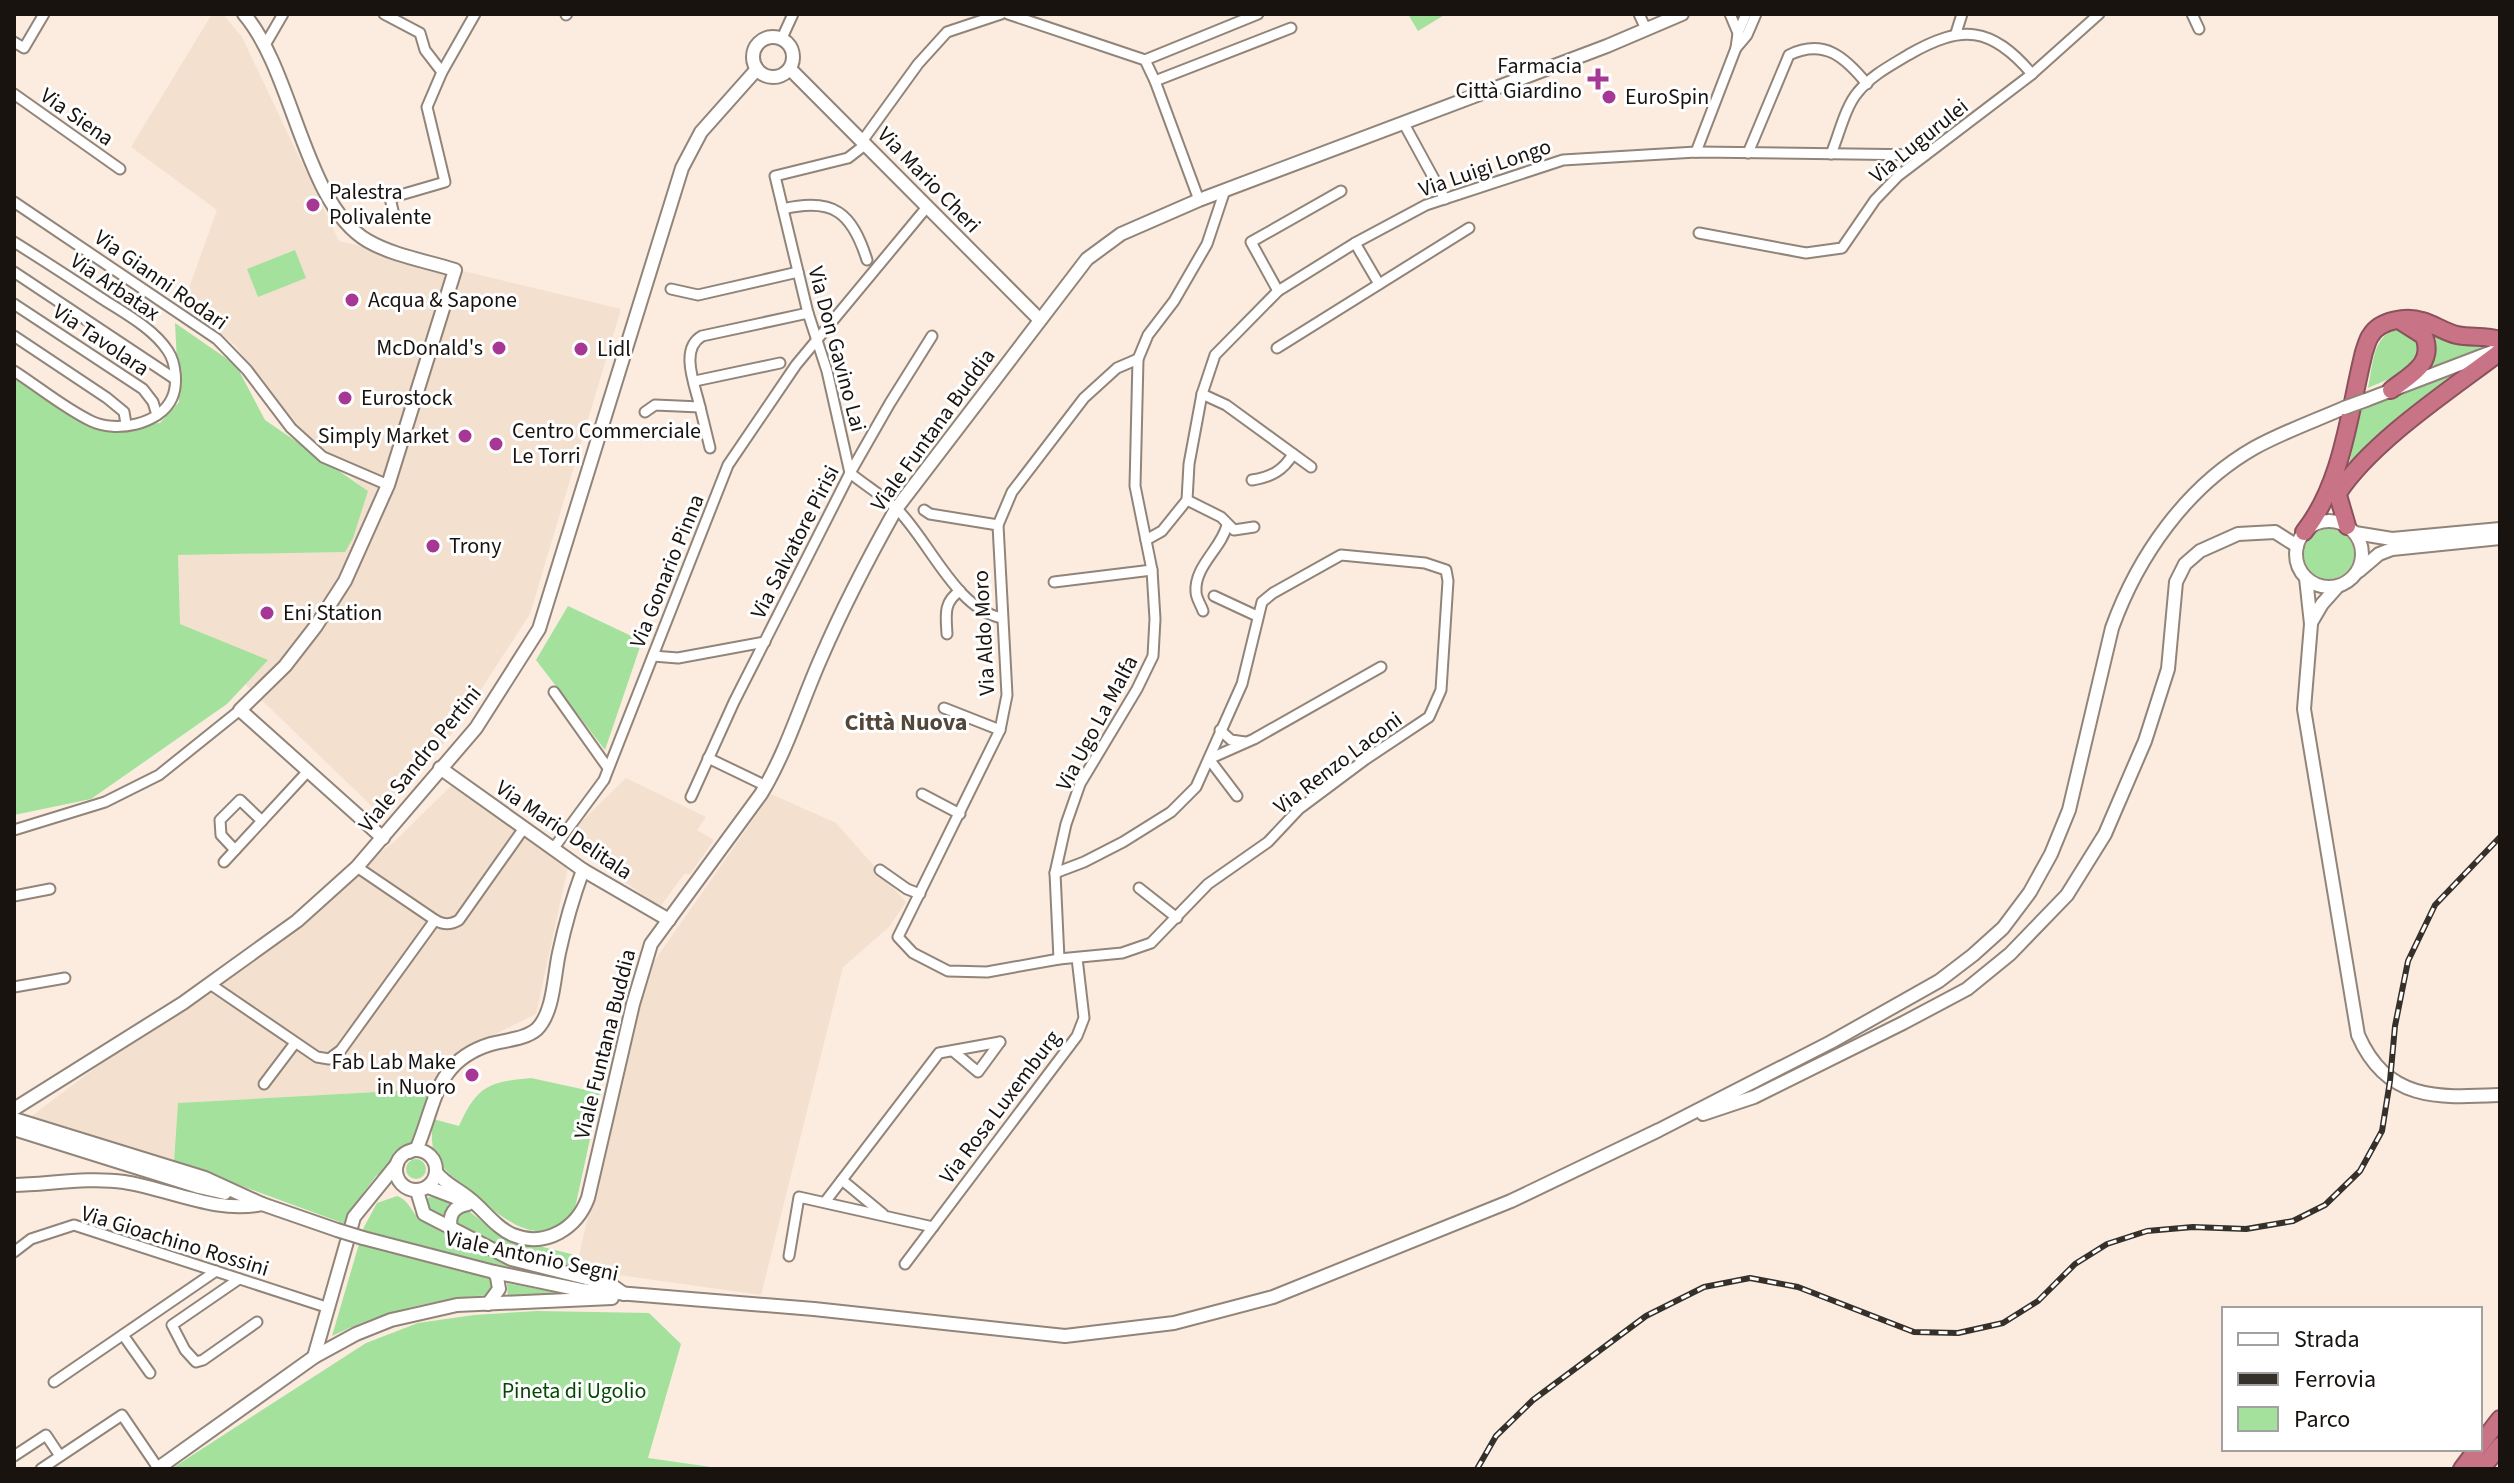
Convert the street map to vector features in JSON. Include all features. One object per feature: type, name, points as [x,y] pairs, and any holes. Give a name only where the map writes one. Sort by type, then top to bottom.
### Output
[{"type":"highway","points":[[2351,530],[2339,503],[2336,486],[2370,335],[2382,325],[2397,320],[2422,320],[2444,332],[2500,340]]},
{"type":"highway","points":[[2391,390],[2421,367],[2426,361],[2428,349],[2419,331],[2397,320]]},
{"type":"highway","points":[[2301,539],[2336,486],[2409,422],[2500,350]]},
{"type":"highway","points":[[2482,1442],[2500,1419]]},
{"type":"highway","points":[[2481,1469],[2500,1446]]},
{"type":"highway","points":[[2462,1469],[2475,1451]]},
{"type":"main road","points":[[244,14],[265,45],[324,190],[349,227],[382,248],[455,270],[388,485],[345,581],[285,666],[240,710],[383,838]]},
{"type":"main road","name":"Viale Funtana Buddia","points":[[377,1188],[417,1188],[468,1204],[514,1235],[532,1239],[549,1238],[565,1230],[584,1210],[651,944],[776,770],[821,658],[896,509],[1087,259],[1109,241],[1199,200],[1682,14]]},
{"type":"main road","points":[[771,36],[782,38],[793,52],[793,61],[790,69],[771,77],[757,69],[753,54],[758,44],[771,36]]},
{"type":"main road","name":"Viale Sandro Pertini","points":[[14,1109],[210,984],[297,921],[357,867],[476,728],[539,629],[682,168],[701,132],[757,69]]},
{"type":"main road","name":"Via Mario Cheri","points":[[790,69],[1040,320]]},
{"type":"main road","points":[[1659,1130],[1831,1042],[1939,981],[2003,928],[2030,892],[2051,854],[2069,810],[2112,628],[2122,602],[2145,557],[2191,499],[2228,465],[2272,439],[2344,408],[2500,350]]},
{"type":"main road","points":[[2500,529],[2392,539],[2351,530],[2329,521],[2311,526],[2301,539],[2297,563],[2306,578],[2311,624],[2304,709],[2358,1035],[2377,1069],[2390,1081],[2444,1097],[2500,1095]]},
{"type":"main road","points":[[2351,530],[2362,549],[2362,561],[2357,572]]},
{"type":"main road","points":[[1659,1130],[1754,1097],[1903,1023],[1967,989],[2010,954],[2067,895],[2105,834],[2145,741],[2168,669],[2176,582],[2185,564],[2208,546],[2238,534],[2275,532],[2301,539]]},
{"type":"main road","points":[[2311,624],[2322,604],[2338,586],[2379,554],[2392,549],[2500,538]]},
{"type":"main road","points":[[2306,578],[2321,586],[2338,586]]},
{"type":"main road","name":"Via Mario Delitala","points":[[440,768],[583,870],[669,920]]},
{"type":"main road","points":[[314,1357],[354,1217],[397,1164],[417,1148],[442,1079],[452,1067],[487,1045],[526,1036],[536,1030],[544,1019],[559,952],[583,870]]},
{"type":"main road","name":"Viale Antonio Segni","points":[[14,1119],[41,1132]]},
{"type":"main road","points":[[417,1188],[436,1172],[430,1156],[428,1119]]},
{"type":"main road","name":"Viale Antonio Segni","points":[[14,1129],[41,1132],[205,1178],[256,1201],[363,1238],[494,1272],[581,1290],[814,1309],[1065,1336],[1174,1323],[1273,1297],[1511,1201],[1659,1130]]},
{"type":"main road","points":[[409,1152],[420,1151],[430,1156]]},
{"type":"main road","points":[[397,1164],[396,1175],[417,1188],[421,1211],[451,1229],[511,1259],[610,1284],[627,1295]]},
{"type":"main road","name":"Viale Funtana Buddia","points":[[436,1172],[492,1219]]},
{"type":"main road","points":[[14,1185],[116,1181],[216,1204],[247,1208],[256,1201]]},
{"type":"main road","points":[[451,1229],[453,1212],[468,1204]]},
{"type":"main road","points":[[488,1304],[499,1289],[494,1272]]},
{"type":"main road","points":[[158,1469],[314,1357],[356,1334],[391,1320],[457,1305],[596,1301],[627,1295]]},
{"type":"street","points":[[14,42],[24,48],[44,14]]},
{"type":"street","points":[[265,45],[283,14]]},
{"type":"street","points":[[384,14],[420,33],[425,50],[442,72]]},
{"type":"street","points":[[394,215],[390,198],[445,182],[427,107],[442,72],[475,14]]},
{"type":"street","points":[[782,38],[793,14]]},
{"type":"street","points":[[864,142],[918,64],[947,32],[1001,14]]},
{"type":"street","points":[[1008,14],[1145,60],[1258,14]]},
{"type":"street","points":[[1639,14],[1646,29]]},
{"type":"street","points":[[1730,14],[1738,33]]},
{"type":"street","points":[[1696,152],[1746,14]]},
{"type":"street","points":[[1736,48],[1747,35],[1756,14]]},
{"type":"street","points":[[1956,33],[1962,14]]},
{"type":"street","name":"Via Lugurulei","points":[[1699,233],[1806,253],[1842,248],[1875,200],[1925,155],[2032,74],[2099,14]]},
{"type":"street","points":[[2192,14],[2199,29]]},
{"type":"street","points":[[1155,81],[1291,28]]},
{"type":"street","points":[[1831,154],[1856,94],[1878,73],[1927,44],[1956,33],[1992,38],[2013,51],[2032,74]]},
{"type":"street","points":[[1748,153],[1789,55],[1804,48],[1828,50],[1850,63],[1867,84]]},
{"type":"street","points":[[1145,60],[1199,200]]},
{"type":"street","name":"Via Siena","points":[[14,94],[120,169]]},
{"type":"street","points":[[1403,122],[1445,199]]},
{"type":"street","name":"Via Don Gavino Lai","points":[[850,473],[827,371],[808,313],[775,176],[848,158],[864,142]]},
{"type":"street","name":"Via Luigi Longo","points":[[1187,500],[1189,464],[1202,394],[1215,355],[1278,291],[1355,243],[1426,205],[1563,160],[1696,152],[1925,155]]},
{"type":"street","name":"Via Ugo La Malfa","points":[[1059,959],[1055,873],[1066,824],[1080,784],[1137,689],[1153,656],[1155,619],[1152,570],[1135,486],[1138,359],[1148,335],[1174,301],[1207,244],[1225,190]]},
{"type":"street","points":[[1278,291],[1251,242],[1341,191]]},
{"type":"street","name":"Via Gianni Rodari","points":[[14,202],[217,339],[247,370],[291,428],[323,457],[388,485]]},
{"type":"street","points":[[783,209],[805,204],[835,210],[855,227],[867,260]]},
{"type":"street","name":"Via Gonario Pinna","points":[[553,849],[604,780],[728,465],[796,365],[927,207]]},
{"type":"street","points":[[1277,348],[1469,228]]},
{"type":"street","name":"Via Arbatax","points":[[14,242],[161,341],[174,363],[175,379]]},
{"type":"street","points":[[1355,243],[1379,284]]},
{"type":"street","points":[[14,272],[175,379],[172,398],[157,415],[145,422],[93,423],[14,371]]},
{"type":"street","points":[[671,289],[698,295],[798,272]]},
{"type":"street","name":"Via Tavolara","points":[[14,304],[143,389],[153,402],[157,415]]},
{"type":"street","points":[[710,448],[689,356],[691,345],[702,336],[808,313]]},
{"type":"street","points":[[14,336],[107,398],[124,412],[126,424]]},
{"type":"street","name":"Via Salvatore Pirisi","points":[[691,797],[850,473],[932,336]]},
{"type":"street","name":"Via Aldo Moro","points":[[1059,959],[987,972],[948,971],[913,953],[898,937],[1000,730],[1007,695],[998,525],[1012,492],[1084,398],[1117,368],[1138,359]]},
{"type":"street","points":[[695,381],[780,363]]},
{"type":"street","points":[[1202,394],[1226,405],[1311,467]]},
{"type":"street","points":[[645,412],[655,405],[700,407]]},
{"type":"street","points":[[1252,480],[1275,474],[1293,454]]},
{"type":"street","points":[[850,473],[896,509],[960,591],[991,616],[1002,618]]},
{"type":"street","points":[[1146,540],[1162,531],[1187,500],[1221,517],[1234,530],[1254,527]]},
{"type":"street","points":[[924,510],[930,514],[998,525]]},
{"type":"street","points":[[1203,611],[1196,592],[1198,580],[1208,559],[1225,536],[1227,525]]},
{"type":"street","name":"Via Renzo Laconi","points":[[1055,873],[1123,842],[1171,812],[1196,787],[1242,684],[1262,602],[1273,593],[1341,555],[1425,563],[1446,570],[1448,581],[1441,690],[1429,717],[1299,809],[1268,842],[1208,884],[1177,918]]},
{"type":"street","points":[[1054,582],[1152,570]]},
{"type":"street","points":[[947,634],[946,606],[951,597],[960,591]]},
{"type":"street","points":[[1214,596],[1257,616]]},
{"type":"street","points":[[653,656],[678,658],[765,642]]},
{"type":"street","points":[[1209,759],[1381,667]]},
{"type":"street","points":[[554,692],[608,768]]},
{"type":"street","points":[[944,708],[1000,730]]},
{"type":"street","points":[[14,830],[105,802],[159,775],[240,710]]},
{"type":"street","points":[[1220,730],[1231,740],[1245,742]]},
{"type":"street","points":[[708,758],[766,786]]},
{"type":"street","name":"Via Renzo Laconi","points":[[1209,759],[1237,796]]},
{"type":"street","points":[[224,862],[309,770]]},
{"type":"street","points":[[922,794],[960,814]]},
{"type":"street","points":[[235,850],[221,835],[220,820],[240,800],[262,821]]},
{"type":"street","points":[[357,867],[435,920],[446,924],[459,920],[524,828]]},
{"type":"street","points":[[880,870],[907,889],[920,894]]},
{"type":"street","points":[[1059,959],[1122,953],[1151,943],[1177,918],[1139,888]]},
{"type":"street","points":[[14,896],[50,889]]},
{"type":"street","points":[[210,984],[317,1057],[329,1059],[341,1050],[435,920]]},
{"type":"street","name":"Via Rosa Luxemburg","points":[[905,1264],[1077,1036],[1084,1018],[1077,958]]},
{"type":"street","points":[[14,987],[65,978]]},
{"type":"street","points":[[825,1202],[939,1053],[1000,1042],[978,1072],[953,1051]]},
{"type":"street","points":[[264,1084],[295,1043]]},
{"type":"street","points":[[842,1180],[886,1216]]},
{"type":"street","points":[[789,1256],[799,1197],[933,1227]]},
{"type":"street","name":"Via Gioachino Rossini","points":[[14,1252],[31,1239],[74,1225],[329,1308]]},
{"type":"street","points":[[54,1382],[216,1271]]},
{"type":"street","points":[[239,1279],[172,1325],[177,1337],[196,1362],[257,1322]]},
{"type":"street","points":[[123,1335],[150,1373]]},
{"type":"street","points":[[41,1469],[122,1415],[158,1469]]},
{"type":"street","points":[[14,1456],[46,1435],[60,1456]]},
{"type":"shaded area","points":[[212,14],[223,14],[242,37],[339,241],[621,309],[530,614],[454,731],[382,816],[245,684],[267,660],[180,624],[178,555],[345,552],[367,491],[297,430],[235,345],[183,305],[217,210],[131,147]]},
{"type":"shaded area","points":[[626,778],[706,817],[697,830],[714,840],[690,874],[684,874],[660,907],[570,844],[576,827]]},
{"type":"shaded area","points":[[452,785],[570,858],[536,1014],[442,1060],[431,1089],[178,1103],[174,1161],[25,1121],[395,841]]},
{"type":"shaded area","points":[[771,794],[836,823],[906,902],[889,927],[843,967],[761,1295],[576,1269],[641,980]]},
{"type":"green space","points":[[1408,14],[1446,14],[1418,31]]},
{"type":"green space","points":[[295,250],[306,278],[258,297],[247,269]]},
{"type":"green space","points":[[175,323],[236,365],[265,420],[368,491],[353,538],[345,552],[178,555],[180,624],[268,660],[227,704],[91,799],[14,815],[14,373],[92,428],[160,423],[179,402]]},
{"type":"green space","points":[[2425,327],[2490,341],[2488,346],[2429,369],[2426,368]]},
{"type":"green space","points":[[2397,329],[2407,330],[2421,344],[2418,354],[2402,373],[2368,388],[2378,345]]},
{"type":"green space","points":[[2463,369],[2463,374],[2348,470],[2360,410]]},
{"type":"green space","points":[[2329,529],[2346,537],[2354,554],[2346,571],[2329,579],[2312,571],[2304,554],[2312,537]]},
{"type":"green space","points":[[568,606],[642,641],[605,750],[536,660]]},
{"type":"green space","points":[[531,1078],[600,1093],[575,1208],[563,1222],[549,1230],[536,1231],[522,1228],[495,1212],[451,1175],[439,1161],[432,1138],[433,1119],[459,1126],[472,1102],[486,1088]]},
{"type":"green space","points":[[431,1089],[415,1141],[401,1157],[376,1176],[364,1192],[348,1225],[174,1161],[178,1103]]},
{"type":"green space","points":[[416,1159],[423,1162],[426,1169],[423,1176],[416,1179],[409,1176],[406,1169],[409,1162]]},
{"type":"green space","points":[[397,1196],[435,1229],[533,1274],[480,1265],[494,1285],[489,1295],[408,1308],[332,1336],[364,1227],[377,1203]]},
{"type":"green space","points":[[429,1197],[454,1200],[503,1237],[579,1256],[576,1269],[520,1256],[498,1247],[427,1210],[426,1200]]},
{"type":"green space","points":[[507,1283],[567,1294],[508,1299]]},
{"type":"green space","name":"Pineta di Ugolio","points":[[537,1311],[649,1313],[681,1344],[648,1458],[725,1469],[171,1469],[366,1343],[418,1323]]},
{"type":"railway","points":[[1477,1469],[1496,1436],[1533,1400],[1646,1316],[1704,1287],[1750,1278],[1798,1287],[1914,1332],[1958,1333],[2003,1323],[2038,1301],[2075,1264],[2107,1244],[2147,1231],[2193,1227],[2246,1229],[2293,1221],[2325,1205],[2360,1171],[2382,1131],[2395,1026],[2408,961],[2435,905],[2500,837]]},
{"type":"place","name":"Farmacia Città Giardino","points":[[1598,79]]},
{"type":"place","name":"EuroSpin","points":[[1609,97]]},
{"type":"place","name":"Palestra Polivalente","points":[[313,205]]},
{"type":"place","name":"Acqua & Sapone","points":[[352,300]]},
{"type":"place","name":"McDonald's","points":[[499,348]]},
{"type":"place","name":"Lidl","points":[[581,349]]},
{"type":"place","name":"Eurostock","points":[[345,398]]},
{"type":"place","name":"Simply Market","points":[[465,436]]},
{"type":"place","name":"Centro Commerciale Le Torri","points":[[496,444]]},
{"type":"place","name":"Trony","points":[[433,546]]},
{"type":"place","name":"Eni Station","points":[[267,613]]},
{"type":"place","name":"Fab Lab Make in Nuoro","points":[[472,1075]]},
{"type":"district","name":"Città Nuova","points":[[906,722]]}]
